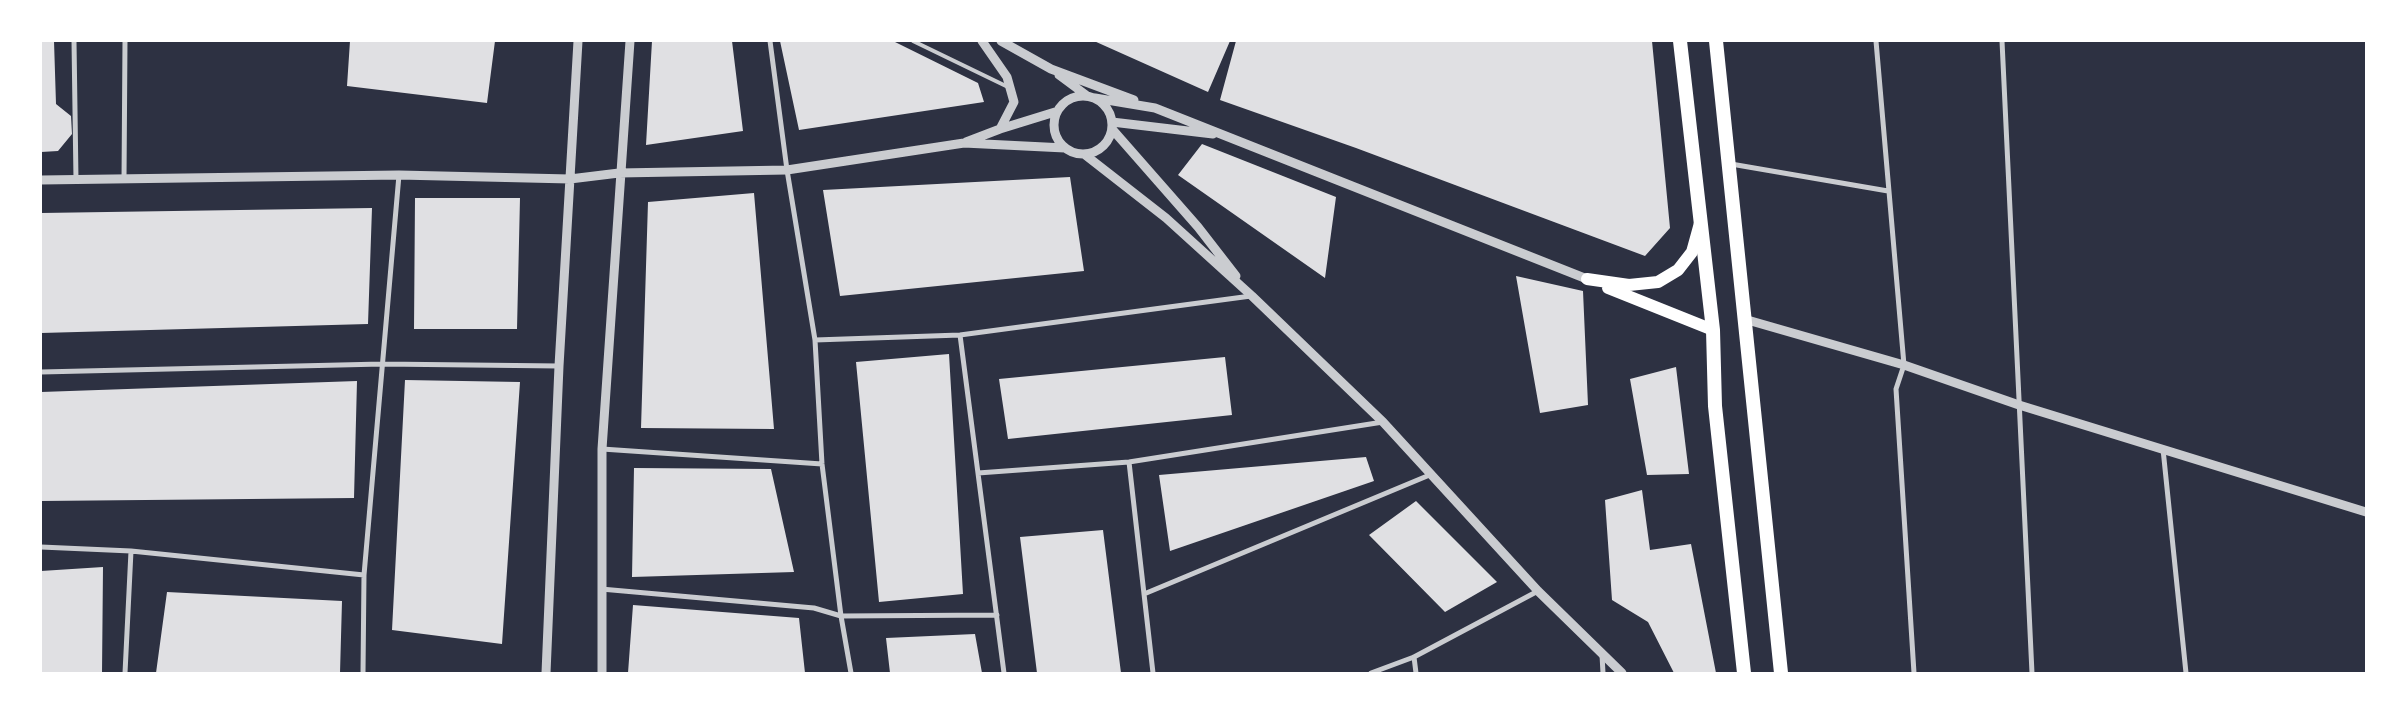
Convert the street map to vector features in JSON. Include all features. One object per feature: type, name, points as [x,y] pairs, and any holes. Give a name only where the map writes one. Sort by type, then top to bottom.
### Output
[{"type":"highway","points":[[1680,41],[1713,330],[1714,406],[1744,673]]},
{"type":"highway","points":[[1716,41],[1744,319],[1760,451],[1781,673]]},
{"type":"main road","points":[[1587,279],[1629,285],[1658,282],[1678,270],[1692,252],[1701,221]]},
{"type":"main road","points":[[1587,279],[1713,330]]},
{"type":"street","points":[[74,41],[76,180]]},
{"type":"street","points":[[124,179],[125,41]]},
{"type":"street","points":[[546,673],[559,366],[578,41]]},
{"type":"street","points":[[602,673],[602,449],[619,173],[630,41]]},
{"type":"street","points":[[770,41],[787,170],[815,340],[822,464],[841,616],[851,673]]},
{"type":"street","points":[[982,41],[1007,77],[1014,102],[1000,129]]},
{"type":"street","points":[[1876,41],[1904,364],[1896,389],[1914,673]]},
{"type":"street","points":[[2002,41],[2032,673]]},
{"type":"street","points":[[1005,42],[1051,69],[1108,110],[1112,126],[1198,227],[1252,296]]},
{"type":"street","points":[[1051,69],[1155,108],[1587,279]]},
{"type":"street","points":[[964,143],[1000,129],[1056,112],[1068,99],[1091,96],[1155,108]]},
{"type":"street","points":[[1056,112],[1054,131],[1064,148]]},
{"type":"street","points":[[1112,126],[1226,136]]},
{"type":"street","points":[[1084,154],[1102,147],[1109,139],[1112,126]]},
{"type":"street","points":[[41,180],[399,175],[570,179],[619,173],[787,170],[964,143],[1064,148],[1084,154],[1166,218],[1252,296],[1383,422],[1433,474],[1538,591],[1622,673]]},
{"type":"street","points":[[1728,164],[1888,191]]},
{"type":"street","points":[[363,673],[364,575],[399,175]]},
{"type":"street","points":[[815,340],[960,335],[1252,296]]},
{"type":"street","points":[[1744,319],[1904,364],[2019,405],[2366,512]]},
{"type":"street","points":[[960,335],[1004,673]]},
{"type":"street","points":[[41,372],[382,364],[559,366]]},
{"type":"street","points":[[978,473],[1129,462],[1383,422]]},
{"type":"street","points":[[2163,448],[2186,673]]},
{"type":"street","points":[[602,449],[822,464]]},
{"type":"street","points":[[1129,462],[1153,673]]},
{"type":"street","points":[[1144,594],[1433,474]]},
{"type":"street","points":[[41,547],[131,551],[364,575]]},
{"type":"street","points":[[125,673],[131,551]]},
{"type":"street","points":[[602,589],[814,608],[841,616],[997,615]]},
{"type":"street","points":[[1371,673],[1414,657],[1538,591]]},
{"type":"street","points":[[1602,654],[1603,673]]},
{"type":"street","points":[[1414,657],[1416,673]]},
{"type":"lane","points":[[913,41],[1010,88]]},
{"type":"building","points":[[41,41],[54,41],[56,104],[71,116],[72,134],[58,151],[41,152]]},
{"type":"building","points":[[350,41],[495,41],[487,103],[347,86]]},
{"type":"building","points":[[652,41],[732,41],[743,131],[646,145]]},
{"type":"building","points":[[780,41],[893,41],[978,83],[984,102],[799,130]]},
{"type":"building","points":[[1094,41],[1230,41],[1208,92]]},
{"type":"building","points":[[1236,41],[1652,41],[1670,228],[1645,256],[1356,148],[1220,100]]},
{"type":"building","points":[[1202,144],[1336,197],[1325,278],[1178,175]]},
{"type":"building","points":[[1070,177],[1084,271],[840,296],[823,190]]},
{"type":"building","points":[[754,193],[774,429],[641,428],[648,202]]},
{"type":"building","points":[[415,198],[520,198],[517,329],[414,329]]},
{"type":"building","points":[[372,208],[368,324],[41,333],[41,213]]},
{"type":"building","points":[[1516,276],[1583,291],[1588,405],[1540,413]]},
{"type":"building","points":[[949,354],[963,594],[879,602],[856,362]]},
{"type":"building","points":[[1225,357],[1232,415],[1008,439],[999,379]]},
{"type":"building","points":[[1676,367],[1689,474],[1647,475],[1630,379]]},
{"type":"building","points":[[405,380],[520,382],[502,644],[392,630]]},
{"type":"building","points":[[357,381],[354,498],[41,501],[41,392]]},
{"type":"building","points":[[1366,457],[1374,481],[1170,551],[1159,475]]},
{"type":"building","points":[[634,468],[771,469],[794,572],[632,577]]},
{"type":"building","points":[[1642,490],[1650,550],[1691,544],[1716,673],[1674,673],[1648,622],[1612,600],[1605,500]]},
{"type":"building","points":[[1416,501],[1497,582],[1445,612],[1369,535]]},
{"type":"building","points":[[1103,530],[1121,673],[1037,673],[1020,537]]},
{"type":"building","points":[[103,567],[102,673],[41,673],[41,571]]},
{"type":"building","points":[[167,592],[342,601],[340,673],[156,673]]},
{"type":"building","points":[[633,605],[799,618],[805,673],[628,673]]},
{"type":"building","points":[[975,634],[982,673],[890,673],[886,638]]}]
